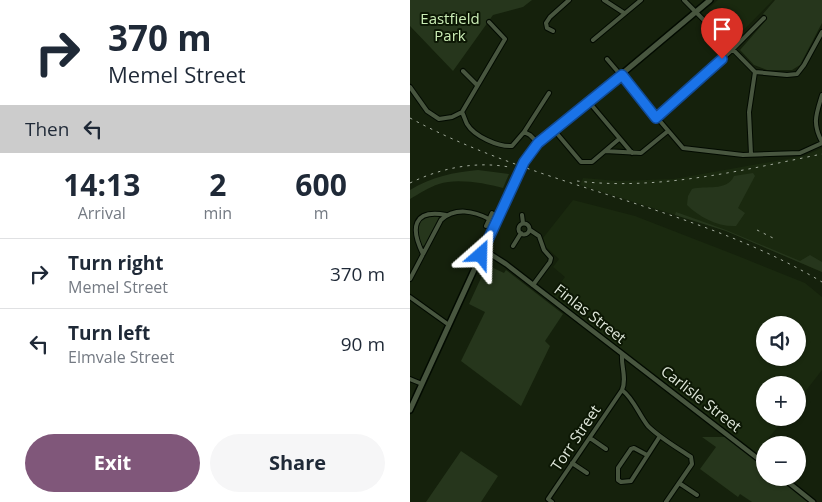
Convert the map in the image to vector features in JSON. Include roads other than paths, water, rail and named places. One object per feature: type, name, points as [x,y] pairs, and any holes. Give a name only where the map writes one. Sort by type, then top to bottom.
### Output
[{"type":"main road","points":[[696,12],[706,0]]},
{"type":"main road","points":[[410,410],[524,162],[538,143],[710,0]]},
{"type":"street","points":[[553,31],[547,28],[546,23],[569,0]]},
{"type":"street","points":[[604,0],[624,14]]},
{"type":"street","points":[[593,40],[641,0]]},
{"type":"street","points":[[684,0],[755,72],[797,74],[822,32]]},
{"type":"street","points":[[656,118],[732,50],[764,18]]},
{"type":"street","points":[[410,87],[427,111],[439,119],[462,112],[505,39],[489,22]]},
{"type":"street","points":[[607,59],[683,148],[743,155],[800,153],[822,142],[815,129],[822,95]]},
{"type":"street","points":[[463,71],[477,85]]},
{"type":"street","points":[[751,154],[750,112],[755,72]]},
{"type":"street","points":[[462,112],[467,125],[476,133],[502,147],[512,146],[524,132],[549,93]]},
{"type":"street","points":[[588,102],[632,153]]},
{"type":"street","points":[[554,130],[581,162],[592,162],[619,138]]},
{"type":"street","points":[[604,151],[641,153],[668,131]]},
{"type":"street","points":[[524,132],[538,143]]},
{"type":"street","points":[[423,254],[413,233],[417,221],[427,214],[446,215],[464,211],[489,219]]},
{"type":"street","points":[[486,226],[492,212]]},
{"type":"street","points":[[410,279],[441,220],[446,215]]},
{"type":"street","points":[[521,233],[519,227],[523,223],[522,215]]},
{"type":"street","points":[[523,223],[528,224],[530,230],[539,236],[544,250],[551,258],[533,285]]},
{"type":"street","points":[[521,233],[526,234],[530,230]]},
{"type":"street","points":[[513,246],[521,233]]},
{"type":"street","name":"Finlas Street","points":[[484,250],[533,285],[622,355],[621,363],[624,382],[622,390]]},
{"type":"street","points":[[410,297],[449,325]]},
{"type":"street","name":"Carlisle Street","points":[[622,355],[756,457]]},
{"type":"street","points":[[410,378],[422,384]]},
{"type":"street","points":[[622,390],[627,394],[647,424],[660,436],[691,457],[692,464],[666,502]]},
{"type":"street","name":"Torr Street","points":[[550,501],[572,463],[622,390]]},
{"type":"street","points":[[647,455],[634,448],[631,449],[618,468],[618,480],[621,482],[631,481],[660,436]]},
{"type":"street","points":[[590,438],[606,449]]},
{"type":"street","points":[[572,463],[587,473]]},
{"type":"street","points":[[679,483],[697,495]]},
{"type":"street","points":[[793,486],[813,502]]},
{"type":"railway","points":[[410,118],[460,142],[512,163],[722,234],[773,256],[822,282]]},
{"type":"railway","points":[[577,181],[608,183],[670,181],[731,172],[822,154]]},
{"type":"railway","points":[[410,183],[434,173],[458,167],[471,165],[509,167]]},
{"type":"railway","points":[[757,230],[777,240]]},
{"type":"park label","name":"Eastfield Park","points":[[450,28]]}]
